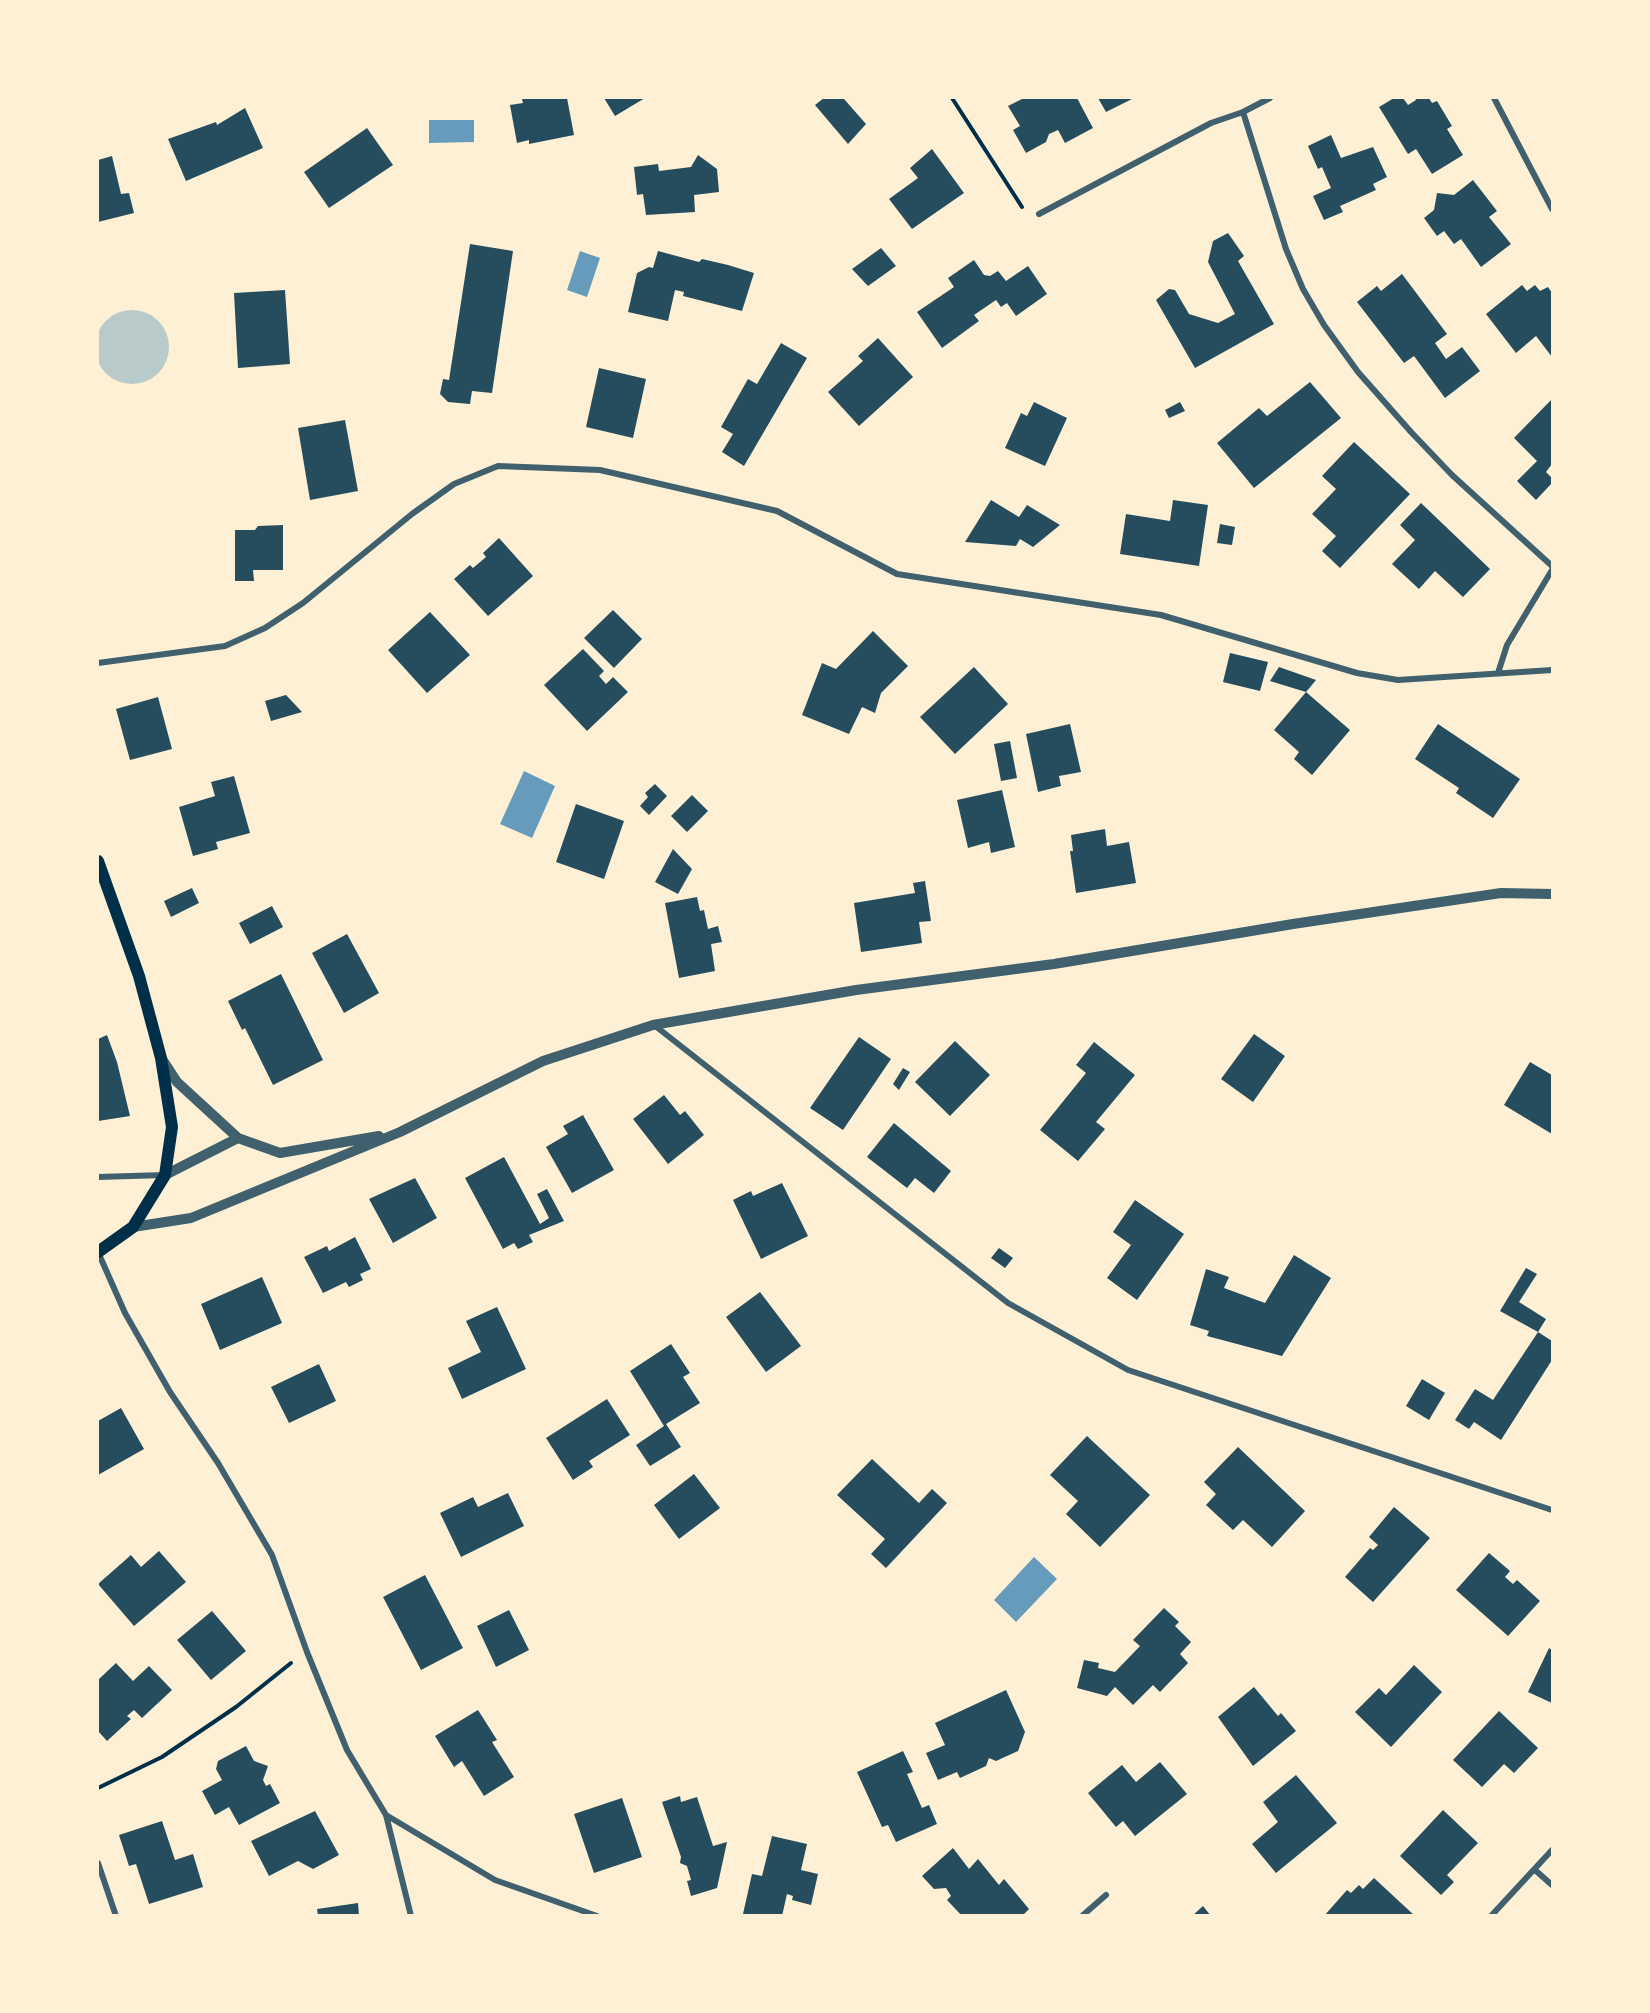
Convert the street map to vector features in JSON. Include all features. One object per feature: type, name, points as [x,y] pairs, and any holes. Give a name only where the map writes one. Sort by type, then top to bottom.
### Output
[{"type":"main road","points":[[98,861],[139,976],[161,1058],[172,1127],[165,1175],[133,1227],[98,1252]]},
{"type":"street","points":[[1039,214],[1211,123],[1243,112],[1270,98]]},
{"type":"street","points":[[1494,98],[1552,209]]},
{"type":"street","points":[[1243,112],[1286,249],[1324,325],[1358,372],[1411,432],[1452,475],[1552,568],[1507,645],[1498,673]]},
{"type":"street","points":[[98,663],[225,646],[265,628],[303,603],[412,514],[454,484],[498,466],[600,470],[766,509],[777,512],[897,574],[1161,615],[1357,673],[1398,680],[1552,670]]},
{"type":"street","points":[[133,1227],[191,1218],[400,1132],[543,1061],[653,1025],[856,990],[1054,964],[1501,893],[1552,894]]},
{"type":"street","points":[[653,1025],[1008,1303],[1128,1370],[1552,1510]]},
{"type":"street","points":[[161,1058],[177,1082],[238,1138],[280,1153],[400,1132]]},
{"type":"street","points":[[98,1177],[165,1175],[238,1138]]},
{"type":"street","points":[[98,1252],[125,1312],[164,1382],[218,1463],[272,1556],[307,1652],[347,1750],[386,1815],[411,1916]]},
{"type":"street","points":[[386,1815],[495,1880],[597,1916]]},
{"type":"street","points":[[1491,1916],[1552,1850]]},
{"type":"street","points":[[98,1863],[116,1916]]},
{"type":"street","points":[[1535,1870],[1552,1885]]},
{"type":"street","points":[[1082,1916],[1106,1895]]},
{"type":"path","points":[[952,98],[1020,206],[1039,214]]},
{"type":"path","points":[[98,1788],[162,1757],[236,1707],[307,1652]]},
{"type":"shaded area","points":[[132,310],[146,313],[158,321],[166,333],[169,347],[166,361],[158,373],[146,381],[132,384],[118,381],[106,373],[98,361],[95,347],[98,333],[106,321],[118,313]]},
{"type":"water","points":[[429,120],[474,120],[474,142],[429,143]]},
{"type":"water","points":[[580,251],[600,258],[587,297],[567,290]]},
{"type":"water","points":[[524,771],[555,786],[532,838],[500,824]]},
{"type":"water","points":[[1034,1557],[1057,1579],[1016,1622],[994,1600]]},
{"type":"building","points":[[567,98],[574,135],[529,144],[529,140],[517,143],[510,105],[523,103],[522,99]]},
{"type":"building","points":[[604,98],[645,98],[615,116]]},
{"type":"building","points":[[824,98],[846,98],[844,99],[866,124],[848,144],[815,105]]},
{"type":"building","points":[[1024,98],[1077,98],[1093,128],[1065,143],[1058,130],[1049,134],[1046,142],[1026,153],[1013,130],[1020,126],[1008,106]]},
{"type":"building","points":[[1098,98],[1134,98],[1106,112]]},
{"type":"building","points":[[1394,98],[1403,98],[1408,105],[1416,100],[1415,98],[1429,98],[1432,103],[1437,101],[1452,126],[1447,129],[1463,155],[1432,174],[1416,149],[1408,154],[1379,107]]},
{"type":"building","points":[[245,108],[263,148],[186,181],[168,139],[216,122],[217,125]]},
{"type":"building","points":[[367,128],[393,165],[329,208],[304,172]]},
{"type":"building","points":[[1331,135],[1341,158],[1373,147],[1387,177],[1373,184],[1376,190],[1340,206],[1343,212],[1324,220],[1313,196],[1331,188],[1322,167],[1318,169],[1308,146]]},
{"type":"building","points":[[932,149],[964,193],[912,229],[889,199],[918,178],[910,168]]},
{"type":"building","points":[[698,155],[717,169],[719,192],[694,195],[695,212],[646,215],[643,194],[637,195],[634,167],[658,164],[659,171],[691,167]]},
{"type":"building","points":[[112,156],[121,194],[129,193],[134,213],[98,222],[98,160]]},
{"type":"building","points":[[1473,180],[1497,211],[1489,217],[1511,244],[1481,267],[1461,239],[1454,244],[1444,231],[1437,236],[1424,218],[1434,210],[1437,193],[1454,195]]},
{"type":"building","points":[[1228,233],[1244,256],[1238,261],[1274,324],[1195,368],[1156,300],[1169,289],[1175,290],[1189,314],[1218,323],[1235,314],[1208,262],[1213,241]]},
{"type":"building","points":[[470,244],[513,251],[492,393],[472,391],[470,404],[448,402],[440,394],[443,379],[449,380]]},
{"type":"building","points":[[881,248],[896,266],[868,286],[852,269]]},
{"type":"building","points":[[658,251],[699,262],[702,259],[754,273],[742,311],[683,296],[684,292],[675,290],[668,321],[628,312],[637,273],[649,267],[653,268]]},
{"type":"building","points":[[974,260],[984,275],[990,276],[998,271],[1006,281],[1028,266],[1047,294],[1016,316],[1007,303],[1001,307],[996,300],[974,315],[979,321],[942,348],[917,312],[954,287],[948,278]]},
{"type":"building","points":[[1402,274],[1447,334],[1435,343],[1446,359],[1462,347],[1480,371],[1445,398],[1414,356],[1404,363],[1357,302],[1377,286],[1381,291]]},
{"type":"building","points":[[1522,285],[1527,291],[1535,285],[1540,291],[1548,287],[1552,293],[1552,357],[1536,336],[1516,353],[1486,314]]},
{"type":"building","points":[[285,290],[290,364],[238,368],[234,293]]},
{"type":"building","points":[[878,338],[913,377],[859,426],[828,392],[863,361],[858,356]]},
{"type":"building","points":[[781,343],[807,358],[744,466],[722,452],[733,434],[721,427],[748,379],[757,384]]},
{"type":"building","points":[[599,368],[646,379],[633,438],[586,427]]},
{"type":"building","points":[[1310,382],[1341,418],[1254,488],[1217,443],[1259,408],[1267,416]]},
{"type":"building","points":[[1552,399],[1552,464],[1546,472],[1552,478],[1552,483],[1536,500],[1517,481],[1537,461],[1514,438]]},
{"type":"building","points":[[1034,402],[1067,418],[1045,466],[1005,448],[1021,413],[1027,416]]},
{"type":"building","points":[[1180,402],[1185,411],[1169,418],[1165,410]]},
{"type":"building","points":[[345,420],[358,491],[310,500],[298,428]]},
{"type":"building","points":[[1354,442],[1410,494],[1340,568],[1322,551],[1336,536],[1312,514],[1336,489],[1322,476]]},
{"type":"building","points":[[991,500],[1019,517],[1027,505],[1060,525],[1033,547],[1020,539],[1016,546],[965,542]]},
{"type":"building","points":[[1173,500],[1208,505],[1199,566],[1120,554],[1126,514],[1170,521]]},
{"type":"building","points":[[1421,503],[1490,569],[1463,597],[1435,571],[1419,589],[1392,564],[1415,540],[1400,525]]},
{"type":"building","points":[[1220,524],[1235,527],[1232,545],[1217,543]]},
{"type":"building","points":[[283,525],[283,570],[253,570],[254,581],[235,581],[235,530],[255,530],[258,526]]},
{"type":"building","points":[[499,538],[533,576],[488,616],[454,579],[470,565],[473,568],[486,557],[483,553]]},
{"type":"building","points":[[613,610],[642,639],[614,668],[584,638]]},
{"type":"building","points":[[430,612],[470,655],[427,693],[388,650]]},
{"type":"building","points":[[873,631],[908,666],[881,693],[875,713],[862,707],[849,734],[802,715],[822,663],[836,669]]},
{"type":"building","points":[[583,649],[604,671],[599,676],[606,684],[613,677],[628,692],[587,731],[544,685]]},
{"type":"building","points":[[1230,653],[1268,662],[1260,691],[1223,682]]},
{"type":"building","points":[[974,667],[1008,704],[955,754],[920,717]]},
{"type":"building","points":[[1279,667],[1316,680],[1306,692],[1270,681]]},
{"type":"building","points":[[1306,692],[1350,730],[1312,775],[1294,759],[1299,752],[1274,730]]},
{"type":"building","points":[[286,695],[302,712],[271,721],[265,701]]},
{"type":"building","points":[[158,697],[172,749],[130,760],[116,709]]},
{"type":"building","points":[[1070,724],[1081,772],[1059,776],[1061,786],[1038,792],[1026,734]]},
{"type":"building","points":[[1438,724],[1520,779],[1493,818],[1456,793],[1459,788],[1415,759]]},
{"type":"building","points":[[1010,741],[1017,778],[1001,781],[994,744]]},
{"type":"building","points":[[234,776],[250,833],[216,842],[218,849],[193,856],[179,807],[215,796],[211,782]]},
{"type":"building","points":[[655,784],[667,796],[649,815],[640,806],[648,797],[645,793]]},
{"type":"building","points":[[1002,790],[1015,847],[991,853],[989,842],[968,848],[957,800]]},
{"type":"building","points":[[692,795],[708,811],[687,832],[671,816]]},
{"type":"building","points":[[576,804],[624,821],[604,879],[556,862]]},
{"type":"building","points":[[1105,829],[1107,846],[1129,842],[1136,883],[1076,893],[1070,851],[1073,851],[1071,835]]},
{"type":"building","points":[[673,849],[692,869],[678,894],[655,882]]},
{"type":"building","points":[[925,881],[931,921],[919,922],[922,943],[861,952],[854,903],[915,893],[913,883]]},
{"type":"building","points":[[192,888],[199,903],[171,917],[164,901]]},
{"type":"building","points":[[697,897],[700,911],[704,910],[708,929],[718,926],[722,942],[711,944],[715,971],[679,978],[665,903]]},
{"type":"building","points":[[272,906],[283,927],[250,944],[239,923]]},
{"type":"building","points":[[347,934],[379,993],[344,1013],[312,953]]},
{"type":"building","points":[[281,974],[323,1060],[273,1085],[245,1028],[242,1030],[228,1001]]},
{"type":"building","points":[[1254,1034],[1285,1056],[1253,1102],[1221,1079]]},
{"type":"building","points":[[107,1035],[117,1062],[130,1116],[98,1121],[98,1039]]},
{"type":"building","points":[[859,1037],[891,1059],[843,1130],[810,1108]]},
{"type":"building","points":[[955,1041],[990,1075],[950,1116],[915,1082]]},
{"type":"building","points":[[1094,1042],[1135,1075],[1096,1122],[1105,1129],[1078,1161],[1040,1130],[1086,1073],[1076,1065]]},
{"type":"building","points":[[1530,1062],[1552,1075],[1552,1134],[1504,1105]]},
{"type":"building","points":[[903,1068],[910,1072],[899,1090],[893,1084]]},
{"type":"building","points":[[664,1095],[680,1115],[685,1111],[704,1135],[668,1164],[633,1119]]},
{"type":"building","points":[[583,1115],[614,1170],[572,1193],[546,1147],[568,1134],[563,1126]]},
{"type":"building","points":[[894,1123],[951,1171],[934,1193],[915,1178],[907,1188],[867,1157]]},
{"type":"building","points":[[504,1157],[540,1224],[549,1218],[537,1194],[547,1189],[564,1221],[529,1235],[533,1242],[518,1249],[514,1243],[503,1249],[465,1178]]},
{"type":"building","points":[[415,1178],[437,1218],[393,1243],[369,1199]]},
{"type":"building","points":[[782,1183],[808,1236],[761,1259],[733,1200],[751,1191],[753,1196]]},
{"type":"building","points":[[1135,1200],[1184,1234],[1137,1300],[1107,1278],[1131,1245],[1113,1232]]},
{"type":"building","points":[[355,1237],[371,1269],[360,1274],[363,1280],[349,1287],[346,1282],[323,1293],[304,1257],[327,1246],[329,1251]]},
{"type":"building","points":[[999,1248],[1013,1258],[1005,1268],[991,1258]]},
{"type":"building","points":[[1294,1255],[1331,1278],[1282,1356],[1207,1336],[1209,1331],[1190,1325],[1206,1269],[1229,1277],[1224,1288],[1265,1303]]},
{"type":"building","points":[[1526,1268],[1537,1274],[1519,1302],[1546,1319],[1538,1332],[1500,1311]]},
{"type":"building","points":[[262,1277],[282,1323],[220,1350],[201,1304]]},
{"type":"building","points":[[760,1292],[801,1346],[766,1372],[726,1317]]},
{"type":"building","points":[[497,1307],[526,1369],[462,1399],[448,1368],[481,1352],[466,1321]]},
{"type":"building","points":[[1538,1332],[1552,1341],[1552,1360],[1501,1440],[1474,1422],[1469,1429],[1455,1420],[1475,1389],[1493,1400]]},
{"type":"building","points":[[671,1344],[690,1373],[683,1377],[700,1403],[666,1424],[681,1447],[650,1466],[636,1445],[664,1426],[630,1371]]},
{"type":"building","points":[[319,1364],[336,1401],[289,1423],[271,1387]]},
{"type":"building","points":[[1422,1379],[1445,1393],[1429,1420],[1406,1406]]},
{"type":"building","points":[[607,1399],[630,1435],[589,1461],[593,1467],[573,1480],[546,1438]]},
{"type":"building","points":[[121,1408],[144,1449],[98,1475],[98,1421]]},
{"type":"building","points":[[1087,1436],[1150,1495],[1100,1547],[1066,1514],[1078,1501],[1050,1475]]},
{"type":"building","points":[[1238,1447],[1305,1511],[1272,1547],[1243,1520],[1233,1530],[1206,1505],[1216,1494],[1204,1482]]},
{"type":"building","points":[[872,1459],[919,1503],[932,1489],[947,1503],[886,1568],[871,1554],[885,1539],[837,1495]]},
{"type":"building","points":[[694,1474],[720,1508],[679,1539],[654,1505]]},
{"type":"building","points":[[508,1493],[524,1526],[461,1557],[440,1513],[473,1497],[478,1507]]},
{"type":"building","points":[[1394,1507],[1430,1538],[1373,1602],[1345,1577],[1370,1548],[1373,1550],[1378,1545],[1369,1537]]},
{"type":"building","points":[[159,1551],[186,1582],[134,1626],[98,1584],[131,1555],[141,1567]]},
{"type":"building","points":[[1489,1553],[1510,1571],[1505,1577],[1513,1584],[1517,1580],[1540,1601],[1508,1636],[1456,1590]]},
{"type":"building","points":[[425,1575],[463,1648],[421,1670],[383,1597]]},
{"type":"building","points":[[1164,1608],[1179,1622],[1175,1626],[1191,1642],[1180,1654],[1188,1663],[1160,1692],[1153,1685],[1133,1705],[1115,1687],[1107,1696],[1077,1688],[1084,1660],[1099,1663],[1098,1668],[1115,1672],[1140,1646],[1133,1640]]},
{"type":"building","points":[[509,1610],[529,1650],[496,1667],[477,1626]]},
{"type":"building","points":[[212,1611],[246,1651],[211,1680],[177,1640]]},
{"type":"building","points":[[1549,1648],[1552,1650],[1552,1703],[1528,1692]]},
{"type":"building","points":[[116,1663],[133,1681],[149,1666],[172,1690],[142,1718],[134,1710],[127,1716],[131,1719],[107,1741],[98,1731],[98,1680]]},
{"type":"building","points":[[1414,1665],[1442,1692],[1391,1747],[1355,1712],[1379,1688],[1386,1695]]},
{"type":"building","points":[[1254,1687],[1278,1716],[1281,1713],[1296,1731],[1253,1766],[1218,1717]]},
{"type":"building","points":[[1006,1690],[1025,1732],[1018,1751],[996,1761],[989,1758],[986,1766],[960,1778],[957,1772],[938,1780],[926,1753],[945,1745],[935,1723]]},
{"type":"building","points":[[478,1710],[497,1740],[492,1742],[514,1777],[484,1796],[462,1761],[454,1767],[435,1736]]},
{"type":"building","points":[[1499,1711],[1538,1748],[1514,1773],[1504,1764],[1482,1787],[1453,1760]]},
{"type":"building","points":[[246,1746],[254,1761],[268,1766],[263,1780],[266,1786],[270,1784],[280,1803],[239,1825],[229,1807],[215,1815],[202,1791],[222,1780],[216,1769],[218,1761]]},
{"type":"building","points":[[903,1751],[913,1772],[907,1774],[922,1808],[929,1805],[937,1824],[896,1842],[888,1825],[882,1827],[857,1772]]},
{"type":"building","points":[[1160,1762],[1187,1794],[1135,1836],[1123,1821],[1116,1827],[1088,1793],[1122,1765],[1136,1782]]},
{"type":"building","points":[[1296,1775],[1337,1823],[1276,1873],[1252,1844],[1278,1822],[1263,1802]]},
{"type":"building","points":[[680,1796],[681,1802],[697,1797],[713,1846],[727,1842],[717,1888],[691,1896],[687,1881],[691,1880],[687,1866],[680,1863],[681,1857],[662,1802]]},
{"type":"building","points":[[622,1798],[642,1857],[594,1873],[574,1814]]},
{"type":"building","points":[[1443,1810],[1478,1843],[1447,1875],[1454,1882],[1441,1895],[1400,1856]]},
{"type":"building","points":[[315,1811],[339,1855],[313,1869],[298,1861],[269,1876],[251,1841]]},
{"type":"building","points":[[162,1821],[175,1860],[193,1854],[203,1887],[149,1904],[136,1864],[129,1866],[119,1835]]},
{"type":"building","points":[[772,1836],[807,1844],[801,1870],[818,1874],[811,1905],[792,1900],[793,1896],[787,1894],[782,1916],[743,1914],[752,1874],[762,1876]]},
{"type":"building","points":[[953,1848],[969,1869],[978,1859],[999,1885],[1004,1879],[1029,1909],[1022,1916],[962,1916],[947,1900],[951,1896],[946,1888],[934,1889],[922,1876]]},
{"type":"building","points":[[1374,1878],[1415,1916],[1324,1916],[1347,1890],[1351,1893],[1359,1885],[1363,1889]]},
{"type":"building","points":[[358,1903],[359,1916],[318,1916],[317,1909]]},
{"type":"building","points":[[1203,1906],[1211,1916],[1192,1916]]}]
